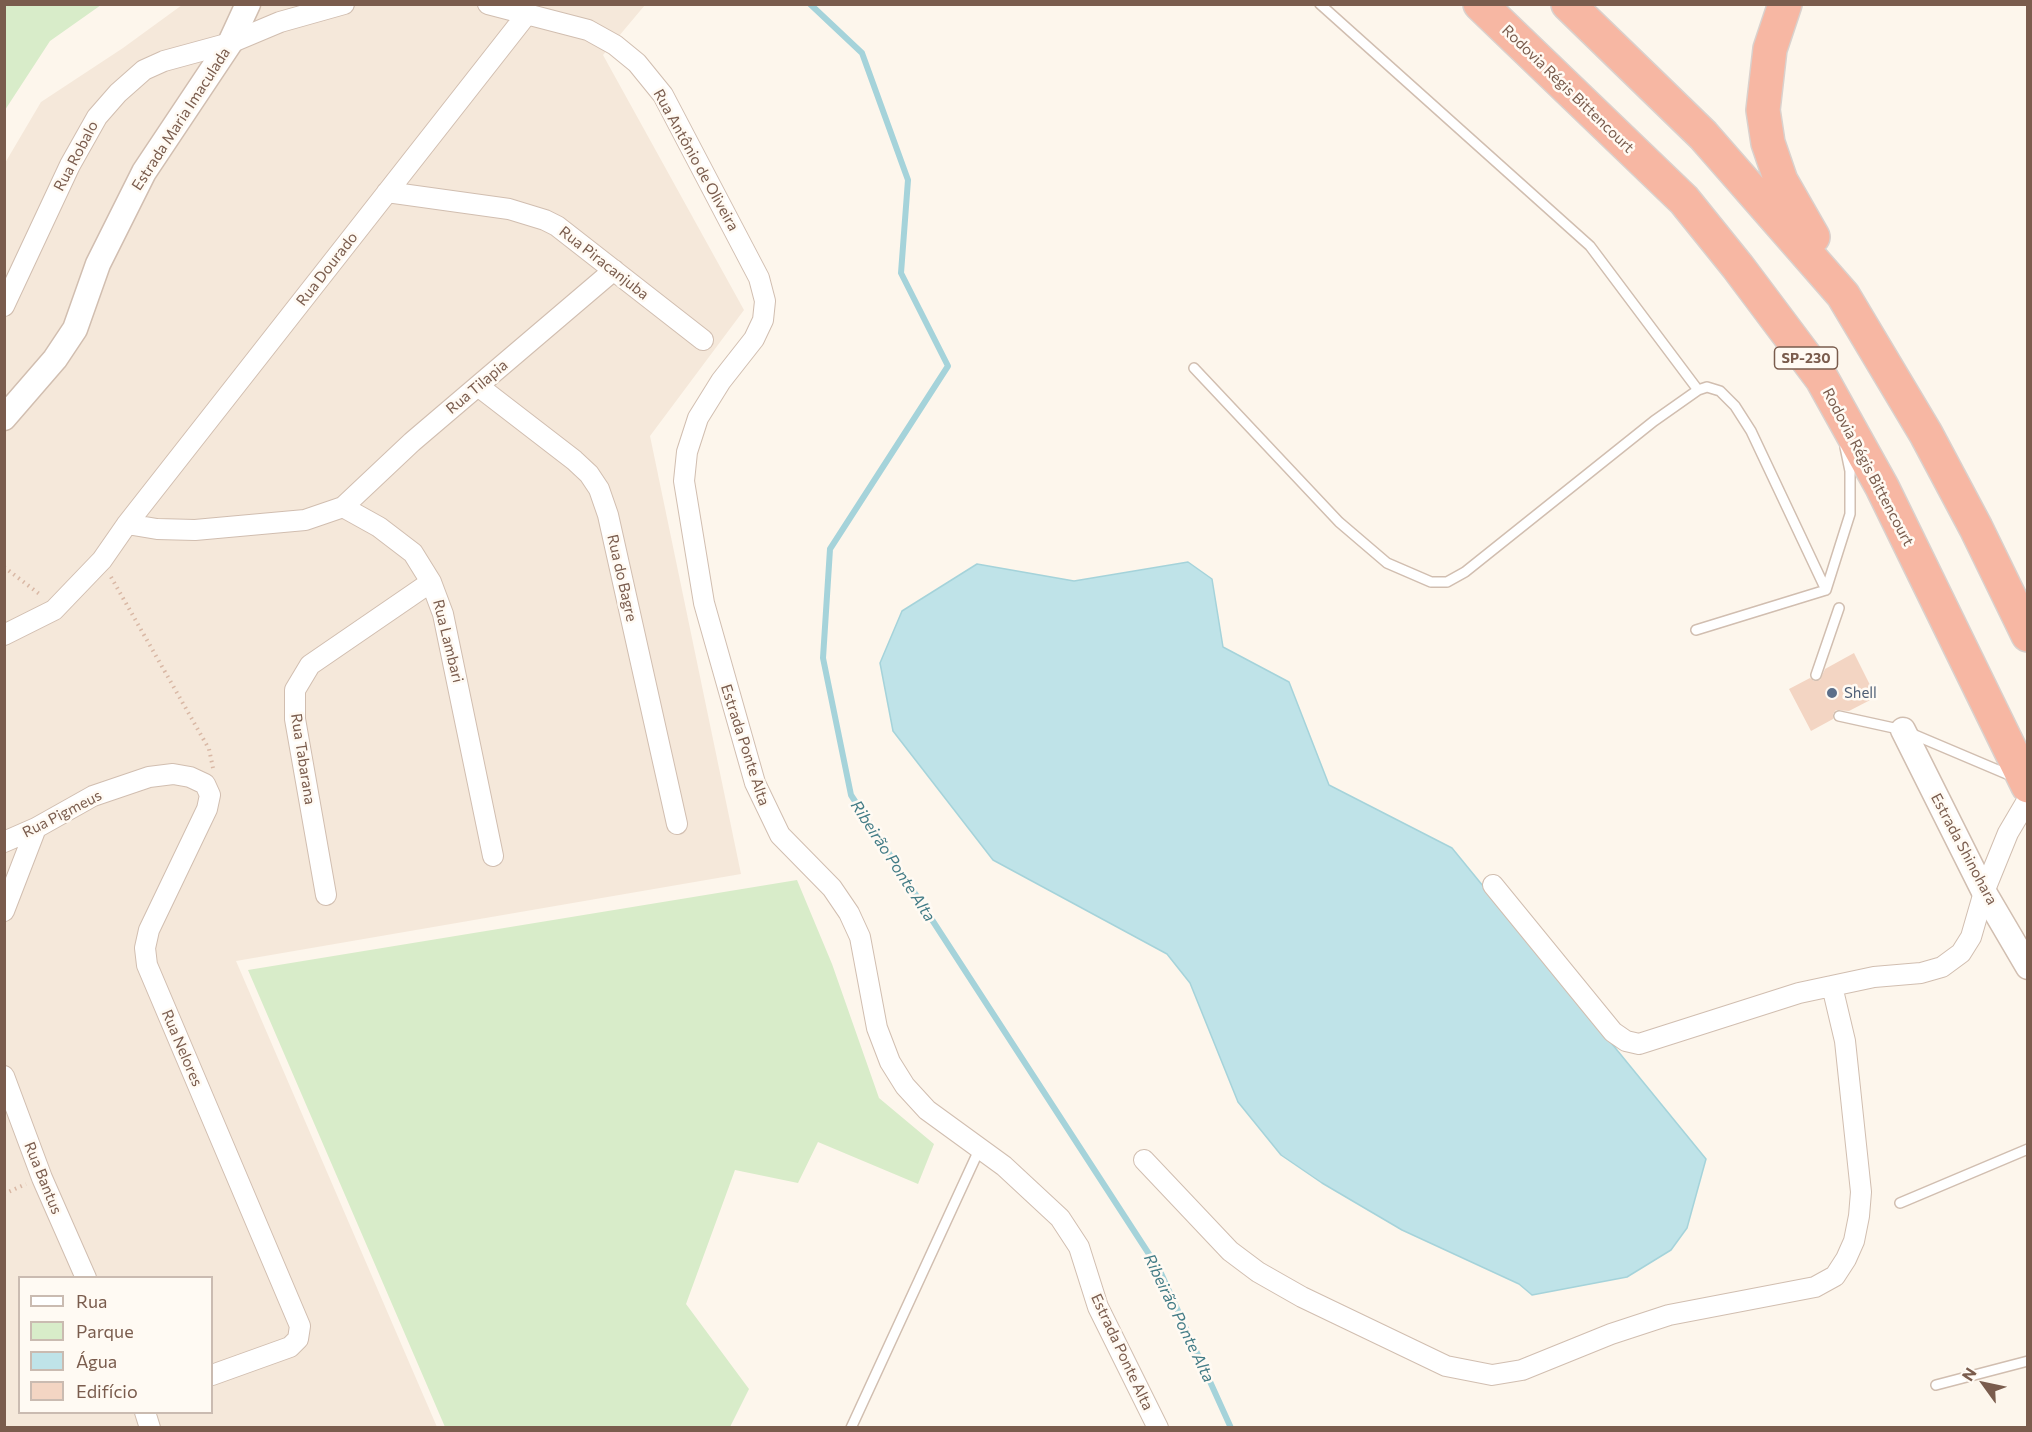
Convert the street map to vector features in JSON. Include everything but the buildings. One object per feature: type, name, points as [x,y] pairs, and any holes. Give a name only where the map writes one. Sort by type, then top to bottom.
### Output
[{"type":"highway","name":"Rodovia Régis Bittencourt","points":[[1480,4],[1684,200],[1738,267],[1822,379],[1882,487],[2027,789]]},
{"type":"highway","points":[[1568,4],[1703,135],[1843,295]]},
{"type":"highway","points":[[1785,4],[1770,49],[1763,110],[1768,143],[1787,195],[1822,251],[1843,295],[1926,434],[2028,635]]},
{"type":"street","name":"Estrada Maria Imaculada","points":[[4,418],[55,359],[75,329],[98,264],[144,172],[230,43],[248,4]]},
{"type":"street","points":[[230,43],[280,22],[344,4]]},
{"type":"street","name":"Rua Antônio de Oliveira","points":[[488,4],[588,30],[615,45],[637,63],[663,94],[759,278]]},
{"type":"street","name":"Rua Dourado","points":[[4,635],[54,610],[102,560],[127,524],[527,14]]},
{"type":"street","name":"Rua Robalo","points":[[4,306],[70,165],[104,109],[144,70],[164,61],[230,43]]},
{"type":"street","name":"Rua Piracanjuba","points":[[387,192],[530,213],[557,226],[703,340]]},
{"type":"street","name":"Rua Tilapia","points":[[343,507],[390,461],[614,270]]},
{"type":"street","name":"Estrada Ponte Alta","points":[[759,278],[765,301],[763,320],[754,339],[721,381],[698,418],[687,452],[684,481],[687,512],[704,603],[755,783],[780,835],[832,888],[849,913],[860,937],[877,1028],[890,1062],[905,1086],[927,1110],[1004,1166],[1052,1210],[1079,1247],[1098,1307],[1158,1428]]},
{"type":"street","name":"Rua do Bagre","points":[[478,386],[574,460],[589,474],[599,489],[608,515],[677,824]]},
{"type":"street","points":[[127,524],[157,529],[195,530],[305,520],[343,507]]},
{"type":"street","name":"Rua Lambari","points":[[343,507],[380,527],[405,546],[413,553],[431,582],[454,658],[493,856]]},
{"type":"street","name":"Rua Tabarana","points":[[326,895],[295,719],[295,690],[310,665],[431,582]]},
{"type":"street","name":"Estrada Shinohara","points":[[1903,730],[1984,892],[2028,967]]},
{"type":"street","name":"Rua Pigmeus","points":[[4,842],[36,828],[93,796],[149,777],[173,774],[198,781]]},
{"type":"street","name":"Rua Nelores","points":[[198,781],[210,795],[207,809],[149,930],[145,948],[147,966],[300,1326],[298,1339],[290,1347],[213,1376]]},
{"type":"street","points":[[1493,885],[1613,1032],[1626,1041],[1639,1044],[1798,993],[1874,977],[1921,973],[1942,967],[1960,953],[1971,937],[1984,892],[2027,789]]},
{"type":"street","points":[[4,911],[36,828]]},
{"type":"street","points":[[1144,1160],[1230,1251],[1258,1272],[1302,1297],[1446,1366],[1492,1375],[1522,1370],[1611,1334],[1669,1315],[1815,1287],[1835,1276],[1854,1240],[1861,1192],[1845,1041],[1833,986]]},
{"type":"street","name":"Rua Bantus","points":[[4,1076],[42,1178],[85,1276]]},
{"type":"lane","points":[[1320,4],[1590,246],[1698,390]]},
{"type":"lane","points":[[1194,368],[1339,522],[1387,563],[1431,582],[1447,582],[1465,572],[1654,421],[1698,390],[1707,387],[1720,391],[1735,406],[1751,430],[1826,590]]},
{"type":"lane","points":[[1822,379],[1841,429],[1850,471],[1850,514],[1826,590]]},
{"type":"lane","points":[[1696,630],[1826,590]]},
{"type":"lane","points":[[1816,675],[1839,608]]},
{"type":"lane","points":[[1839,716],[1903,730],[1987,767],[2027,789]]},
{"type":"lane","points":[[1900,1203],[2028,1149]]},
{"type":"lane","points":[[851,1428],[979,1150]]},
{"type":"lane","points":[[1936,1385],[2028,1361]]},
{"type":"path","points":[[102,560],[209,749],[213,766],[212,774],[198,781]]},
{"type":"path","points":[[4,567],[43,596],[54,610]]},
{"type":"shaded area","points":[[182,5],[645,5],[603,55],[744,310],[650,436],[741,874],[236,961],[437,1427],[5,1428],[5,163],[41,102],[123,48]]},
{"type":"green space","points":[[5,4],[101,5],[50,41],[5,110]]},
{"type":"green space","points":[[797,880],[832,964],[879,1098],[934,1144],[918,1184],[818,1142],[798,1183],[735,1170],[686,1304],[749,1389],[730,1427],[445,1427],[248,970]]},
{"type":"water","points":[[1188,562],[1212,579],[1223,647],[1289,682],[1329,785],[1452,848],[1706,1159],[1687,1228],[1671,1250],[1627,1277],[1532,1295],[1519,1284],[1402,1230],[1322,1183],[1281,1155],[1238,1102],[1190,983],[1167,954],[993,860],[893,731],[880,663],[902,611],[977,564],[1074,581]]},
{"type":"waterway","name":"Ribeirão Ponte Alta","points":[[810,4],[862,53],[908,180],[901,273],[948,366],[830,549],[823,658],[851,795],[1160,1271],[1231,1428]]},
{"type":"place","name":"Shell","points":[[1832,693]]}]
